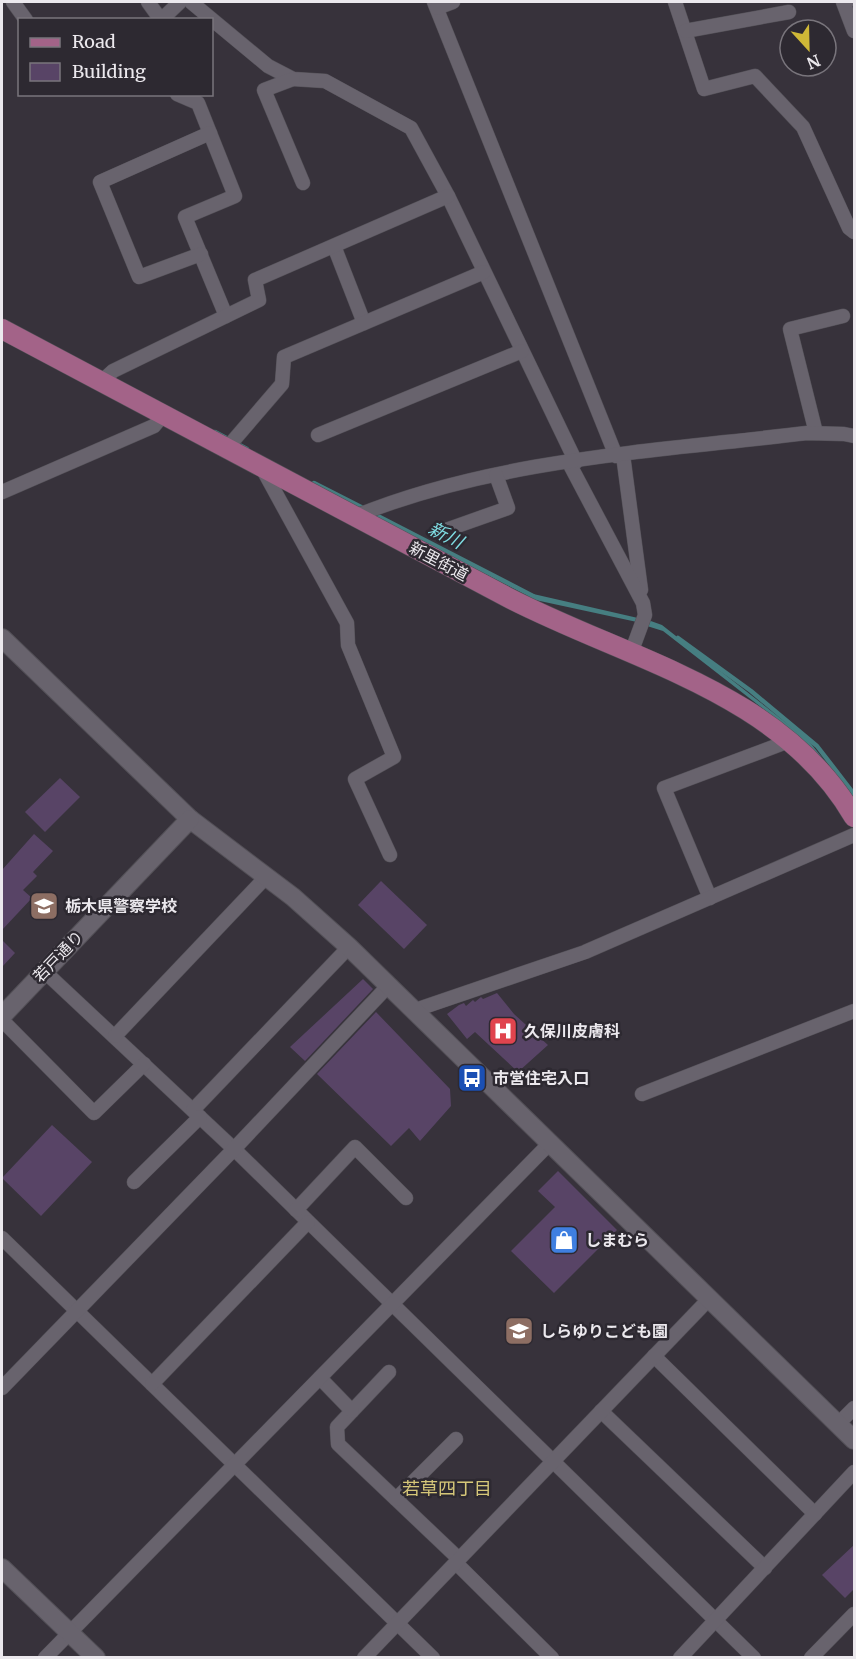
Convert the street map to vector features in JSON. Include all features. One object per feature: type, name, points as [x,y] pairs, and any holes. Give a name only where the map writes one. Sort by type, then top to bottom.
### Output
[{"type":"main road","name":"新里街道","points":[[2,329],[107,377],[163,415],[231,444],[261,466],[358,515],[509,598],[735,703],[789,741],[827,777],[855,817]]},
{"type":"street","points":[[13,2],[25,18]]},
{"type":"street","points":[[148,2],[160,18]]},
{"type":"street","points":[[163,18],[180,2]]},
{"type":"street","points":[[191,2],[210,18]]},
{"type":"street","points":[[453,2],[436,5],[619,456],[642,616],[631,653]]},
{"type":"street","points":[[675,2],[704,89],[755,76],[803,127],[849,228],[855,232]]},
{"type":"street","points":[[847,2],[843,2],[855,31]]},
{"type":"street","points":[[685,31],[789,12]]},
{"type":"street","points":[[213,20],[268,66],[293,79],[324,81],[411,128],[448,196],[522,351],[642,616]]},
{"type":"street","points":[[293,79],[264,90],[303,183]]},
{"type":"street","points":[[181,96],[198,104],[235,196],[185,217],[226,316]]},
{"type":"street","points":[[201,254],[139,277],[100,182],[210,133]]},
{"type":"street","points":[[107,377],[259,300],[255,280],[448,196]]},
{"type":"street","points":[[334,246],[364,323]]},
{"type":"street","points":[[231,444],[282,384],[284,357],[484,272]]},
{"type":"street","points":[[816,433],[790,329],[843,316]]},
{"type":"street","points":[[318,435],[522,351]]},
{"type":"street","points":[[2,492],[154,426],[163,415]]},
{"type":"street","points":[[358,515],[496,475],[572,462],[816,433],[855,436]]},
{"type":"street","points":[[261,466],[348,623],[348,645],[394,757],[355,780],[390,855]]},
{"type":"street","points":[[443,531],[508,508],[496,475]]},
{"type":"street","points":[[2,638],[190,819],[267,876],[349,947],[855,1440]]},
{"type":"street","points":[[710,898],[664,788],[789,741]]},
{"type":"street","name":"若戸通り","points":[[2,1018],[190,819]]},
{"type":"street","points":[[415,1010],[585,952],[855,835]]},
{"type":"street","points":[[115,1036],[267,876]]},
{"type":"street","points":[[134,1182],[349,947]]},
{"type":"street","points":[[44,971],[234,1149],[551,1462],[754,1658]]},
{"type":"street","points":[[2,1388],[389,985]]},
{"type":"street","points":[[642,1094],[855,1011]]},
{"type":"street","points":[[2,1018],[94,1113],[144,1064]]},
{"type":"street","points":[[45,1658],[551,1142]]},
{"type":"street","points":[[296,1210],[355,1148],[406,1198]]},
{"type":"street","points":[[152,1384],[308,1222]]},
{"type":"street","points":[[2,1238],[433,1658]]},
{"type":"street","points":[[364,1658],[709,1299]]},
{"type":"street","points":[[654,1356],[815,1514]]},
{"type":"street","points":[[390,1372],[337,1427],[338,1444],[396,1499],[552,1658]]},
{"type":"street","points":[[320,1378],[351,1411]]},
{"type":"street","points":[[838,1424],[855,1408]]},
{"type":"street","points":[[601,1411],[765,1568]]},
{"type":"street","points":[[396,1499],[456,1439]]},
{"type":"street","points":[[680,1658],[855,1472]]},
{"type":"street","points":[[4,1575],[70,1632],[96,1658]]},
{"type":"street","points":[[811,1658],[855,1614]]},
{"type":"water","points":[[529,593],[638,618],[637,622],[526,598]]},
{"type":"water","points":[[648,620],[662,625],[808,740],[854,797],[854,807],[802,739],[663,631],[647,626]]},
{"type":"building","points":[[60,778],[80,797],[45,832],[25,812]]},
{"type":"building","points":[[34,834],[53,851],[33,872],[37,876],[23,890],[32,898],[2,930],[2,870]]},
{"type":"building","points":[[381,881],[427,925],[404,949],[358,905]]},
{"type":"building","points":[[2,940],[15,953],[2,967]]},
{"type":"building","points":[[363,979],[373,989],[305,1061],[290,1047]]},
{"type":"building","points":[[497,993],[514,1014],[548,1045],[518,1072],[475,1032],[467,1039],[447,1014],[459,1005],[464,1003],[466,1006],[473,1000],[475,1002],[481,997],[483,999]]},
{"type":"building","points":[[376,1012],[450,1089],[451,1106],[420,1141],[409,1128],[391,1146],[317,1074]]},
{"type":"building","points":[[52,1125],[92,1162],[41,1216],[2,1178]]},
{"type":"building","name":"しまむら","points":[[558,1171],[617,1230],[554,1293],[511,1251],[555,1207],[538,1191]]},
{"type":"building","points":[[855,1544],[855,1588],[845,1598],[822,1575]]},
{"type":"waterway","name":"新川","points":[[215,432],[247,449]]},
{"type":"waterway","name":"新川","points":[[314,483],[365,509]]},
{"type":"waterway","name":"新川","points":[[372,513],[533,596]]},
{"type":"waterway","name":"新川","points":[[678,638],[751,691],[817,746],[854,794]]},
{"type":"place","name":"栃木県警察学校","points":[[44,906]]},
{"type":"place","name":"久保川皮膚科","points":[[503,1031]]},
{"type":"place","name":"市営住宅入口","points":[[472,1078]]},
{"type":"place","name":"しまむら","points":[[564,1240]]},
{"type":"place","name":"しらゆりこども園","points":[[519,1331]]},
{"type":"district","name":"若草四丁目","points":[[447,1488]]}]
